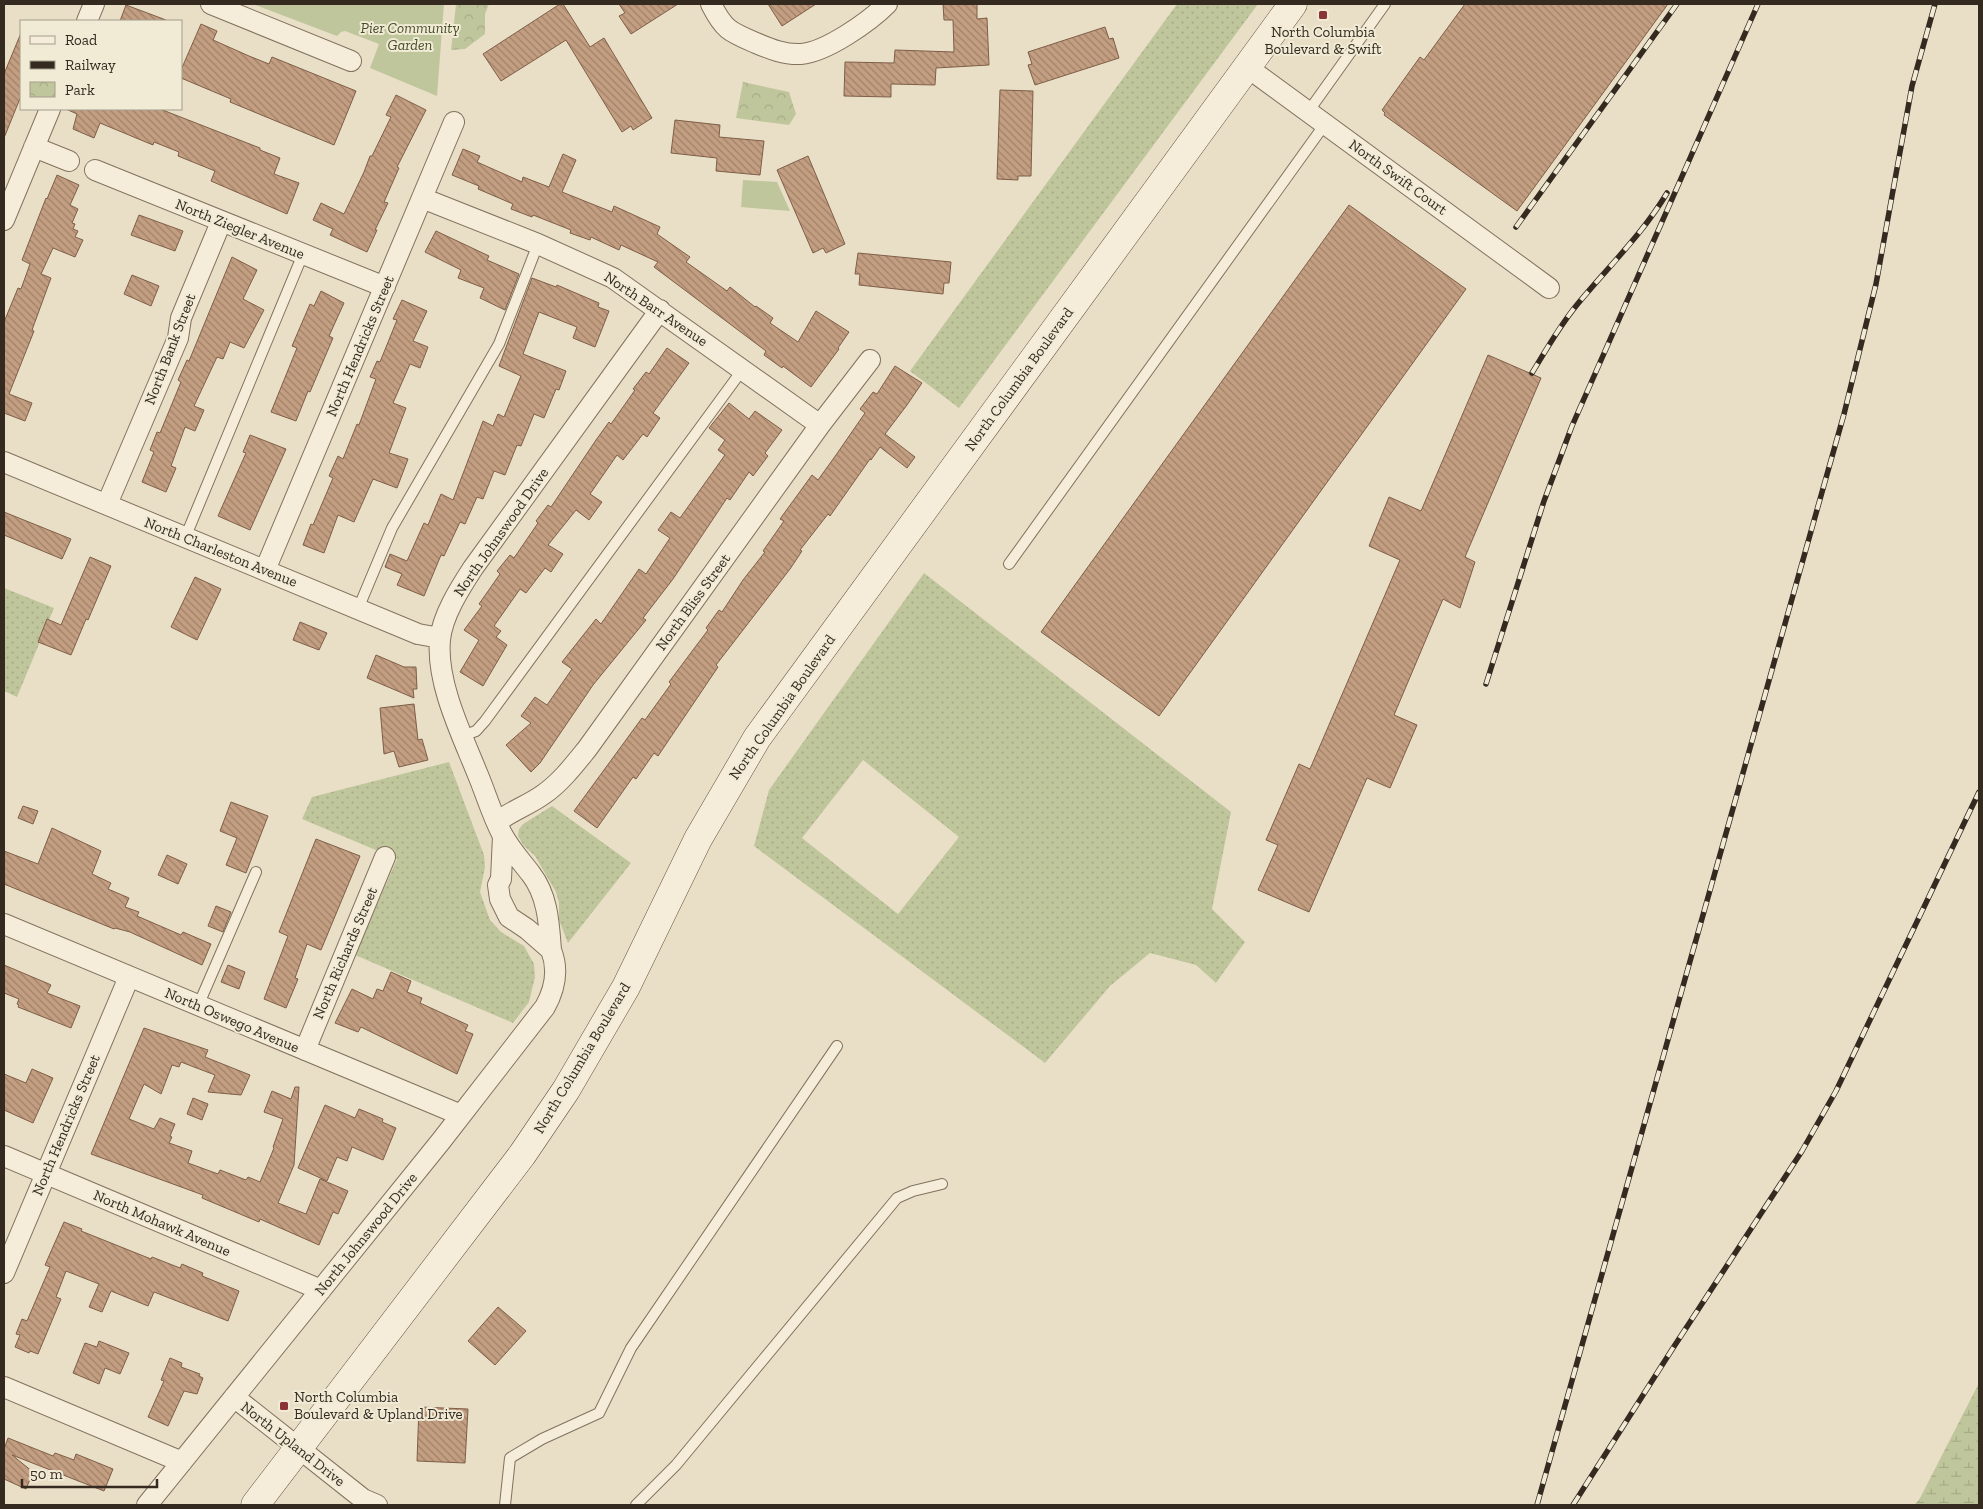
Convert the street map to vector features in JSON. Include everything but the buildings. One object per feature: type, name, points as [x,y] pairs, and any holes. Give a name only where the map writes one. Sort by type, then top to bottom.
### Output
[{"type":"main road","name":"North Columbia Boulevard","points":[[255,1505],[522,1155],[566,1090],[626,988],[698,839],[757,738],[1293,4]]},
{"type":"street","points":[[87,20],[94,4]]},
{"type":"street","points":[[211,4],[351,61]]},
{"type":"street","points":[[711,4],[720,21],[734,34],[785,54],[802,54],[817,50],[866,23],[886,4]]},
{"type":"street","name":"North Swift Court","points":[[1247,67],[1549,288]]},
{"type":"street","points":[[4,220],[50,110]]},
{"type":"street","name":"North Hendricks Street","points":[[266,570],[454,122]]},
{"type":"street","points":[[34,147],[69,161]]},
{"type":"street","name":"North Ziegler Avenue","points":[[95,170],[385,287]]},
{"type":"street","name":"North Barr Avenue","points":[[422,198],[538,244],[614,278],[820,424]]},
{"type":"street","name":"North Bank Street","points":[[107,504],[178,338],[181,318],[221,222]]},
{"type":"street","name":"North Johnswood Drive","points":[[147,1505],[461,1115],[545,1008],[550,999],[556,976],[551,950],[546,901],[500,829],[462,736],[447,692],[440,654],[440,638],[455,598],[473,568],[660,310]]},
{"type":"street","name":"North Bliss Street","points":[[500,829],[510,812],[543,795],[559,782],[587,749],[820,424],[870,360]]},
{"type":"street","name":"North Charleston Avenue","points":[[4,462],[422,635],[440,638]]},
{"type":"street","name":"North Johnswood Drive","points":[[500,829],[501,879],[498,893],[502,904],[509,917],[551,950]]},
{"type":"street","name":"North Richards Street","points":[[305,1050],[385,857]]},
{"type":"street","points":[[501,879],[515,869],[527,870]]},
{"type":"street","points":[[522,926],[539,922],[546,912]]},
{"type":"street","name":"North Oswego Avenue","points":[[4,924],[461,1115]]},
{"type":"street","name":"North Hendricks Street","points":[[4,1274],[129,977]]},
{"type":"street","name":"North Mohawk Avenue","points":[[4,1156],[321,1290]]},
{"type":"street","points":[[4,1386],[182,1462]]},
{"type":"street","name":"North Upland Drive","points":[[234,1397],[363,1499],[377,1505]]},
{"type":"lane","points":[[1308,112],[1385,4]]},
{"type":"lane","points":[[1009,564],[1325,124]]},
{"type":"lane","points":[[358,609],[392,528],[499,344],[538,244]]},
{"type":"lane","points":[[185,538],[303,254]]},
{"type":"lane","points":[[462,736],[476,731],[480,727],[743,369]]},
{"type":"lane","points":[[198,1006],[256,872]]},
{"type":"lane","points":[[505,1505],[510,1458],[542,1439],[600,1413],[631,1348],[837,1046]]},
{"type":"lane","points":[[636,1505],[676,1465],[896,1198],[913,1191],[942,1184]]},
{"type":"green space","name":"Pier Community Garden","points":[[253,4],[444,4],[437,96],[370,68],[379,44],[345,31],[337,36]]},
{"type":"green space","points":[[456,4],[489,4],[485,14],[485,34],[465,49],[451,50]]},
{"type":"green space","points":[[1177,4],[1258,4],[959,408],[910,371]]},
{"type":"green space","points":[[743,82],[789,92],[796,114],[789,125],[736,118]]},
{"type":"green space","points":[[743,180],[777,182],[790,211],[741,207]]},
{"type":"green space","points":[[924,573],[1231,812],[1212,909],[1245,942],[1216,983],[1196,965],[1150,953],[1110,986],[1045,1063],[754,846],[769,790]],"holes":[[[863,760],[959,837],[898,914],[802,838]]]},
{"type":"green space","points":[[4,588],[54,608],[17,697],[4,691]]},
{"type":"green space","points":[[449,762],[484,855],[485,867],[480,892],[490,920],[501,932],[524,946],[534,964],[535,977],[529,1002],[513,1023],[355,955],[397,859],[302,819],[312,797]]},
{"type":"green space","points":[[552,806],[631,863],[568,943],[559,920],[559,903],[556,892],[535,856],[524,846],[518,836],[519,829],[523,824]]},
{"type":"green space","points":[[1979,1383],[1979,1505],[1914,1505],[1919,1500]]},
{"type":"railway","points":[[1516,227],[1677,4]]},
{"type":"railway","points":[[1486,684],[1544,501],[1572,426],[1758,4]]},
{"type":"railway","points":[[1537,1505],[1844,414],[1876,284],[1912,86],[1935,4]]},
{"type":"railway","points":[[1532,373],[1570,314],[1647,223],[1667,193]]},
{"type":"railway","points":[[1573,1505],[1802,1151],[1836,1091],[1979,792]]},
{"type":"place","name":"North Columbia Boulevard & Swift","points":[[1323,15]]},
{"type":"place","name":"North Columbia Boulevard & Upland Drive","points":[[284,1406]]}]
